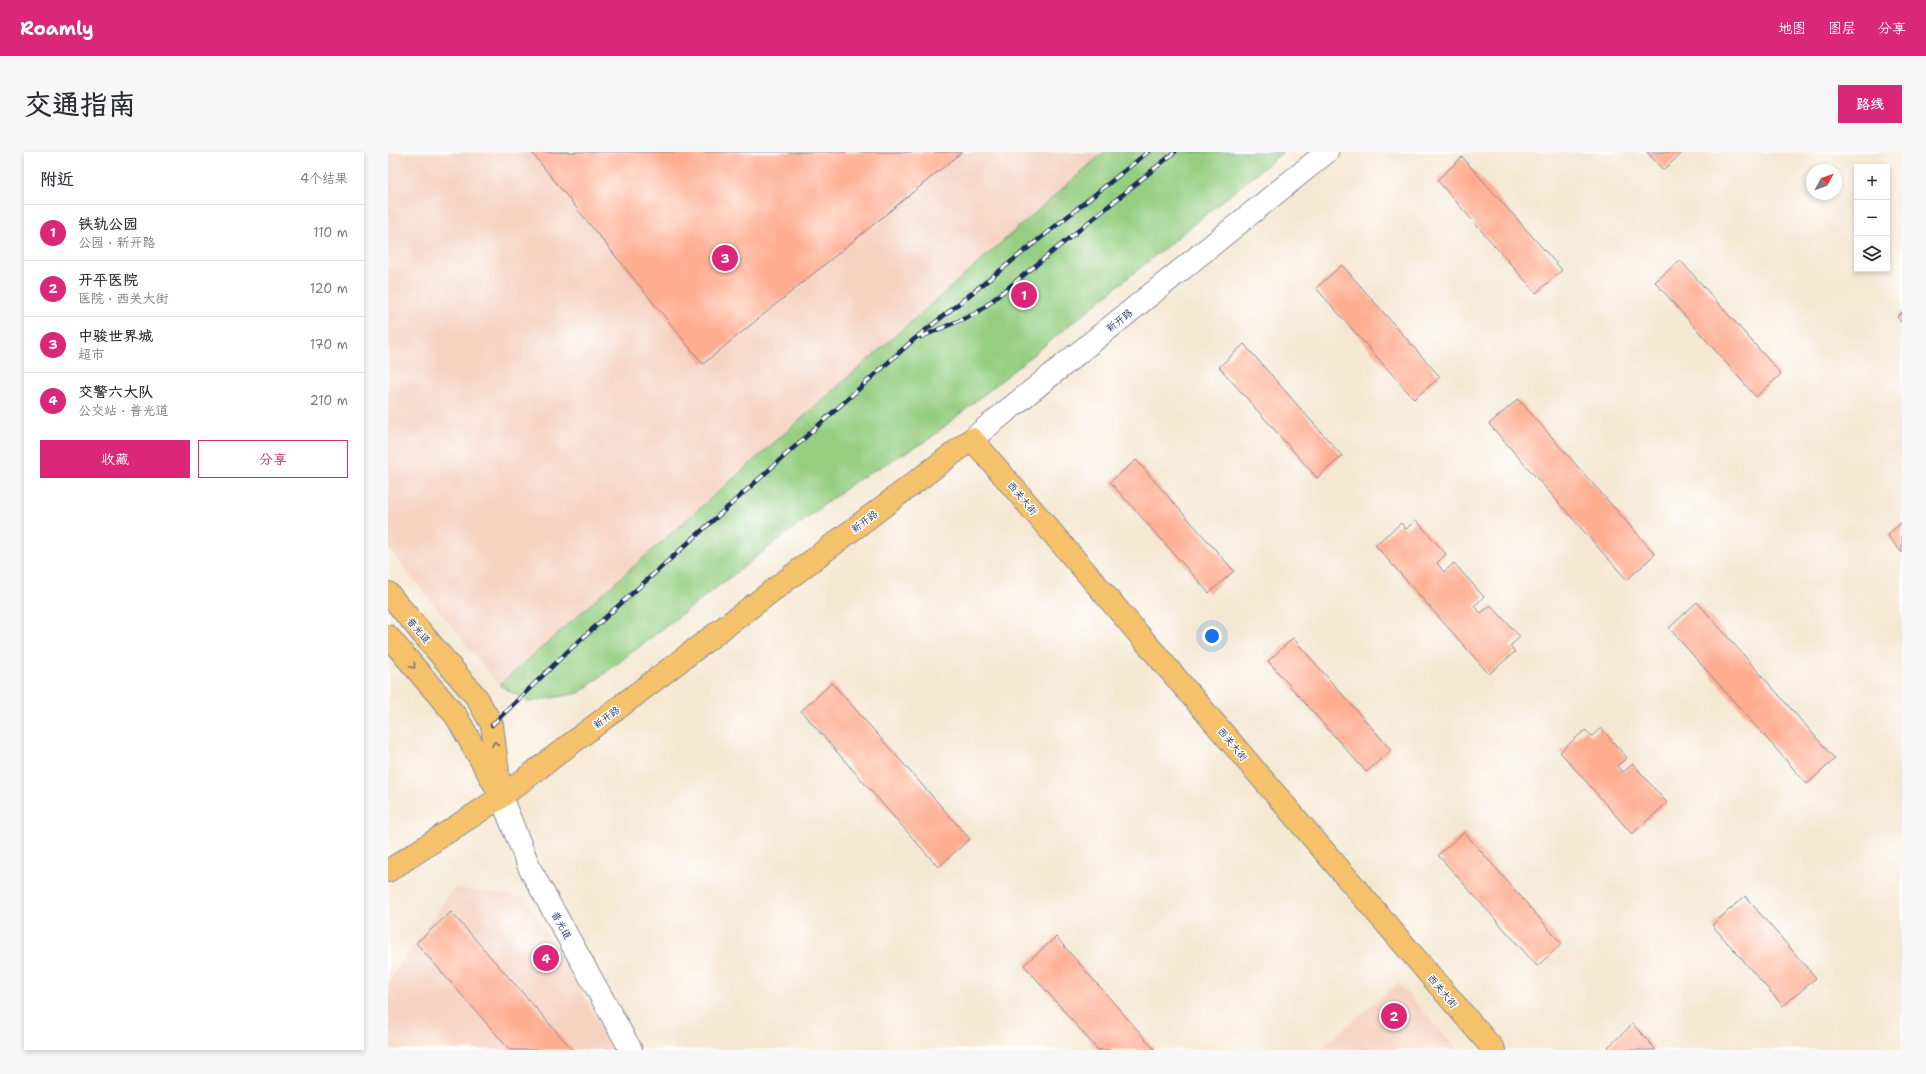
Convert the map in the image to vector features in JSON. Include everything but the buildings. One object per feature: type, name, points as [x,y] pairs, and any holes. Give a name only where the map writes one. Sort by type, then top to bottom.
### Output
[{"type":"main road","name":"新开路","points":[[388,871],[501,797],[972,439]]},
{"type":"main road","name":"西关大街","points":[[972,439],[1494,1050]]},
{"type":"main road","name":"普光道","points":[[388,593],[477,698],[492,725],[501,797]]},
{"type":"main road","name":"普光道","points":[[388,636],[456,716],[501,797]]},
{"type":"street","name":"新开路","points":[[972,439],[1327,152]]},
{"type":"street","name":"普光道","points":[[501,797],[530,869],[631,1050]]},
{"type":"shaded area","points":[[388,152],[1104,152],[499,685],[388,548]]},
{"type":"shaded area","points":[[453,888],[525,897],[615,1050],[388,1050],[388,983]]},
{"type":"shaded area","points":[[1398,983],[1458,1050],[1319,1050]]},
{"type":"green space","points":[[1104,152],[1283,152],[929,439],[854,482],[579,693],[529,702],[499,685]]},
{"type":"railway","points":[[492,725],[566,653],[912,341],[1148,152]]},
{"type":"railway","points":[[921,337],[977,313],[1175,152]]},
{"type":"place","name":"中骏世界城","points":[[725,258]]},
{"type":"place","name":"铁轨公园","points":[[1024,295]]},
{"type":"place","name":"交警六大队","points":[[546,958]]},
{"type":"place","name":"开平医院","points":[[1394,1016]]}]
